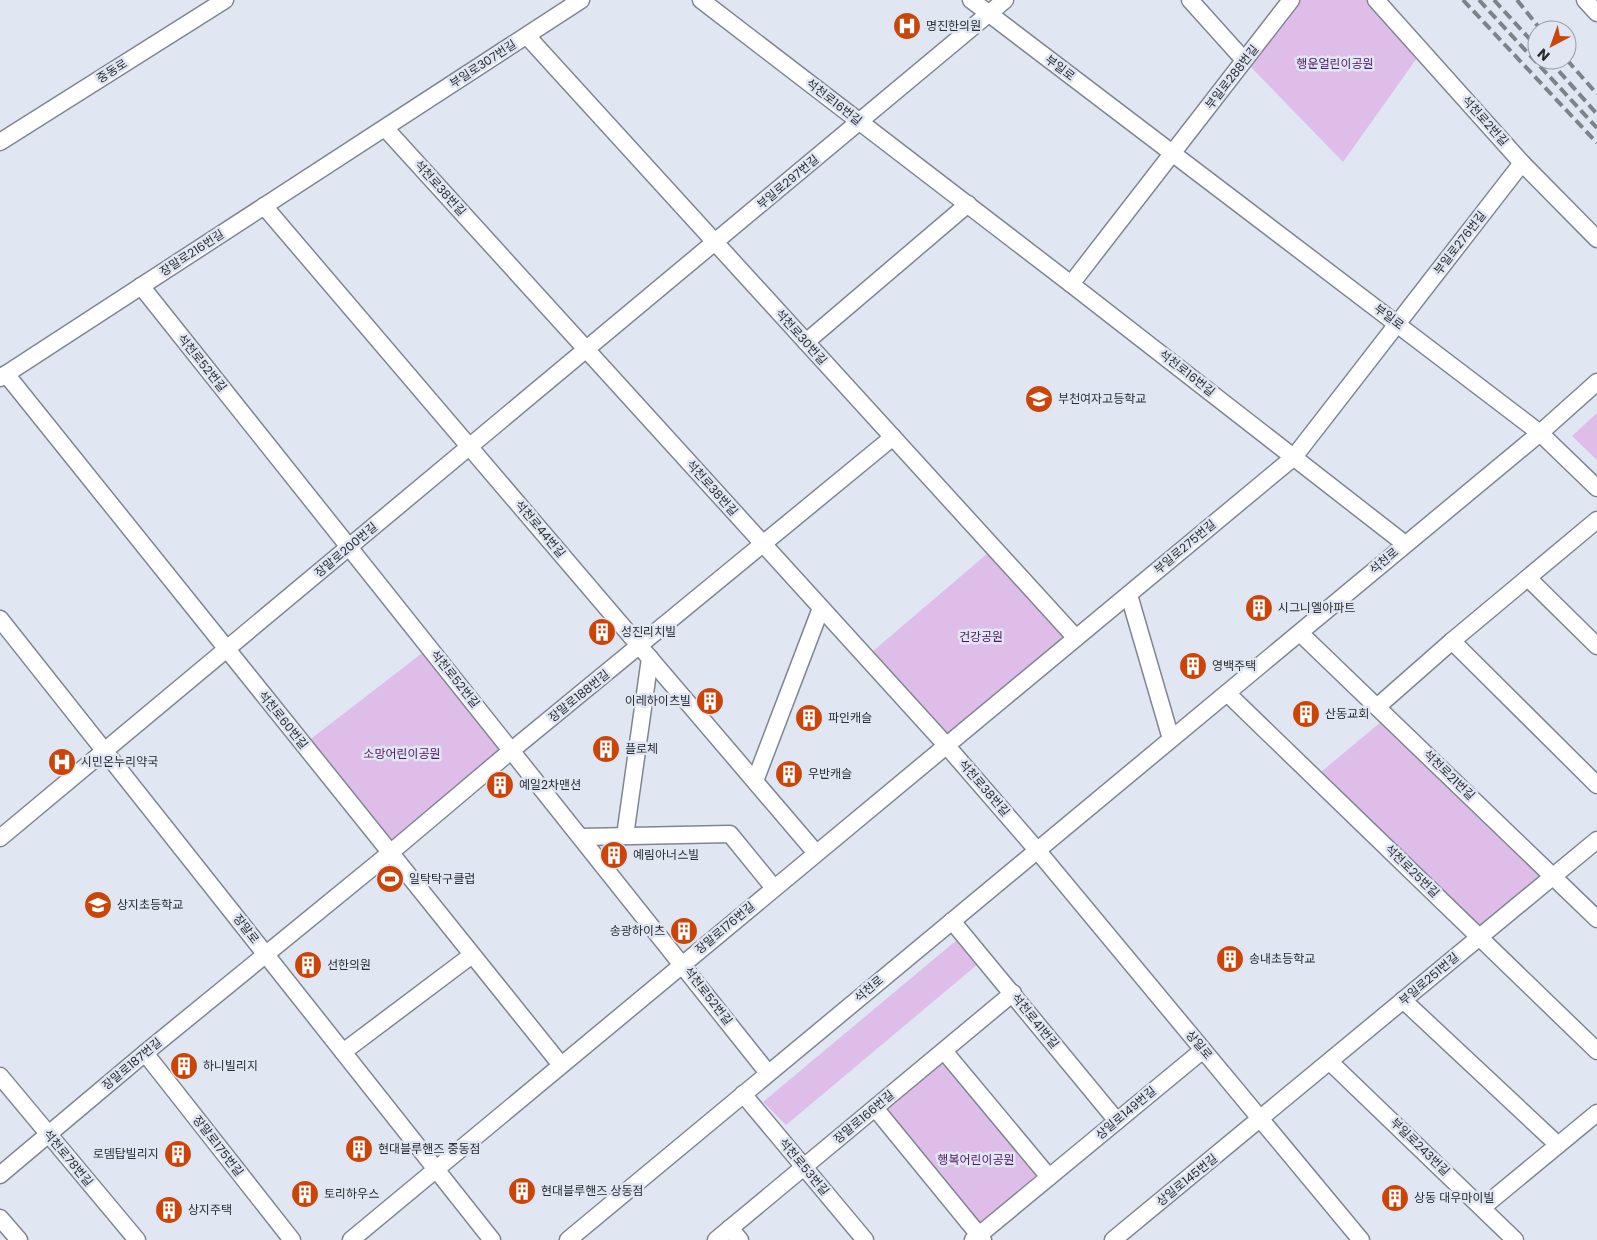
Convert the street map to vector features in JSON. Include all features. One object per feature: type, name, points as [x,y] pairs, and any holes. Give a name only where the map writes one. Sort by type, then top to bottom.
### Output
[{"type":"street","name":"중동로","points":[[0,142],[225,0]]},
{"type":"street","name":"부일로307번길","points":[[385,128],[582,0]]},
{"type":"street","name":"석천로16번길","points":[[701,0],[968,204],[1405,544]]},
{"type":"street","name":"부일로","points":[[971,0],[1398,323],[1540,433],[1597,488]]},
{"type":"street","name":"부일로297번길","points":[[587,350],[1006,0]]},
{"type":"street","points":[[1190,0],[1244,60]]},
{"type":"street","name":"부일로288번길","points":[[1173,154],[1291,0]]},
{"type":"street","name":"석천로2번길","points":[[1376,0],[1522,162],[1597,239]]},
{"type":"street","points":[[1585,0],[1597,12]]},
{"type":"street","name":"석천로30번길","points":[[526,36],[1076,638]]},
{"type":"street","name":"장말로216번길","points":[[3,376],[385,128]]},
{"type":"street","name":"석천로38번길","points":[[385,128],[946,745],[1037,850]]},
{"type":"street","points":[[1071,284],[1173,154]]},
{"type":"street","name":"부일로276번길","points":[[1398,323],[1522,162]]},
{"type":"street","points":[[806,342],[968,204]]},
{"type":"street","name":"석천로44번길","points":[[264,206],[816,853]]},
{"type":"street","name":"석천로52번길","points":[[141,286],[582,837],[768,1073]]},
{"type":"street","name":"부일로275번길","points":[[946,745],[1294,457],[1398,323]]},
{"type":"street","name":"장말로200번길","points":[[0,838],[587,350]]},
{"type":"street","name":"석천로60번길","points":[[3,376],[227,650],[561,1065]]},
{"type":"street","name":"석천로","points":[[568,1240],[1540,433],[1597,382]]},
{"type":"street","name":"장말로188번길","points":[[267,955],[512,750],[645,652],[764,544],[892,437]]},
{"type":"street","points":[[1377,707],[1452,641],[1597,520]]},
{"type":"street","points":[[1528,578],[1597,646]]},
{"type":"street","points":[[1129,595],[1171,739]]},
{"type":"street","points":[[755,781],[822,608]]},
{"type":"street","name":"장말로","points":[[0,619],[492,1240]]},
{"type":"street","name":"석천로21번길","points":[[1300,633],[1597,918]]},
{"type":"street","points":[[1452,641],[1597,785]]},
{"type":"street","points":[[625,836],[645,652]]},
{"type":"street","name":"석천로25번길","points":[[1227,693],[1597,1051]]},
{"type":"street","name":"장말로176번길","points":[[436,1168],[946,745]]},
{"type":"street","points":[[582,837],[730,834],[774,888]]},
{"type":"street","name":"부일로251번길","points":[[1260,1119],[1597,840]]},
{"type":"street","name":"상일로","points":[[1037,850],[1361,1240]]},
{"type":"street","name":"석천로41번길","points":[[952,921],[1117,1121]]},
{"type":"street","name":"장말로187번길","points":[[0,1176],[145,1053],[267,955]]},
{"type":"street","points":[[343,1052],[472,955]]},
{"type":"street","name":"장말로166번길","points":[[716,1240],[735,1234],[804,1167],[1013,993]]},
{"type":"street","points":[[1403,1000],[1558,1146]]},
{"type":"street","name":"상일로149번길","points":[[875,1108],[978,1238],[1203,1050]]},
{"type":"street","points":[[944,1051],[1049,1177]]},
{"type":"street","name":"장말로175번길","points":[[145,1053],[292,1240]]},
{"type":"street","name":"부일로243번길","points":[[1330,1062],[1483,1207],[1515,1240]]},
{"type":"street","name":"석천로78번길","points":[[0,1076],[137,1240]]},
{"type":"street","name":"석천로53번길","points":[[743,1094],[865,1240]]},
{"type":"street","points":[[1483,1207],[1597,1113]]},
{"type":"street","name":"상일로145번길","points":[[1113,1240],[1260,1119]]},
{"type":"street","points":[[351,1240],[436,1168]]},
{"type":"street","points":[[0,1218],[19,1240]]},
{"type":"green space","name":"행운얼린이공원","points":[[1291,0],[1376,0],[1422,51],[1343,162],[1244,60]]},
{"type":"green space","points":[[1597,413],[1597,460],[1572,436]]},
{"type":"green space","name":"건강공원","points":[[994,548],[1076,638],[946,745],[866,657]]},
{"type":"green space","name":"소망어린이공원","points":[[430,647],[512,750],[390,853],[303,745]]},
{"type":"green space","points":[[1388,716],[1553,876],[1480,936],[1315,777]]},
{"type":"green space","points":[[958,939],[978,964],[786,1125],[763,1102]]},
{"type":"green space","name":"행복어린이공원","points":[[944,1051],[1049,1177],[979,1235],[875,1108]]},
{"type":"railway","points":[[1463,0],[1597,143]]},
{"type":"railway","points":[[1479,0],[1597,128]]},
{"type":"railway","points":[[1494,0],[1527,36]]},
{"type":"railway","points":[[1517,0],[1533,20]]},
{"type":"railway","points":[[1558,70],[1597,114]]},
{"type":"railway","points":[[1576,70],[1597,94]]},
{"type":"place","name":"명진한의원","points":[[907,26]]},
{"type":"place","name":"부천여자고등학교","points":[[1039,399]]},
{"type":"place","name":"시그니엘아파트","points":[[1259,608]]},
{"type":"place","name":"성진리치빌","points":[[602,632]]},
{"type":"place","name":"영백주택","points":[[1193,666]]},
{"type":"place","name":"이레하이츠빌","points":[[710,701]]},
{"type":"place","name":"산동교회","points":[[1306,714]]},
{"type":"place","name":"파인캐슬","points":[[809,718]]},
{"type":"place","name":"플로체","points":[[606,749]]},
{"type":"place","name":"시민온누리약국","points":[[62,762]]},
{"type":"place","name":"우반캐슬","points":[[789,774]]},
{"type":"place","name":"예일2차맨션","points":[[500,785]]},
{"type":"place","name":"예림아너스빌","points":[[614,855]]},
{"type":"place","name":"일탁탁구클럽","points":[[390,879]]},
{"type":"place","name":"상지초등학교","points":[[98,905]]},
{"type":"place","name":"송광하이츠","points":[[684,931]]},
{"type":"place","name":"송내초등학교","points":[[1230,959]]},
{"type":"place","name":"선한의원","points":[[308,965]]},
{"type":"place","name":"하니빌리지","points":[[184,1066]]},
{"type":"place","name":"현대블루핸즈 중동점","points":[[359,1149]]},
{"type":"place","name":"로뎀탑빌리지","points":[[178,1154]]},
{"type":"place","name":"현대블루핸즈 상동점","points":[[522,1191]]},
{"type":"place","name":"토리하우스","points":[[305,1194]]},
{"type":"place","name":"상동 대우마이빌","points":[[1395,1198]]},
{"type":"place","name":"상지주택","points":[[169,1210]]}]
